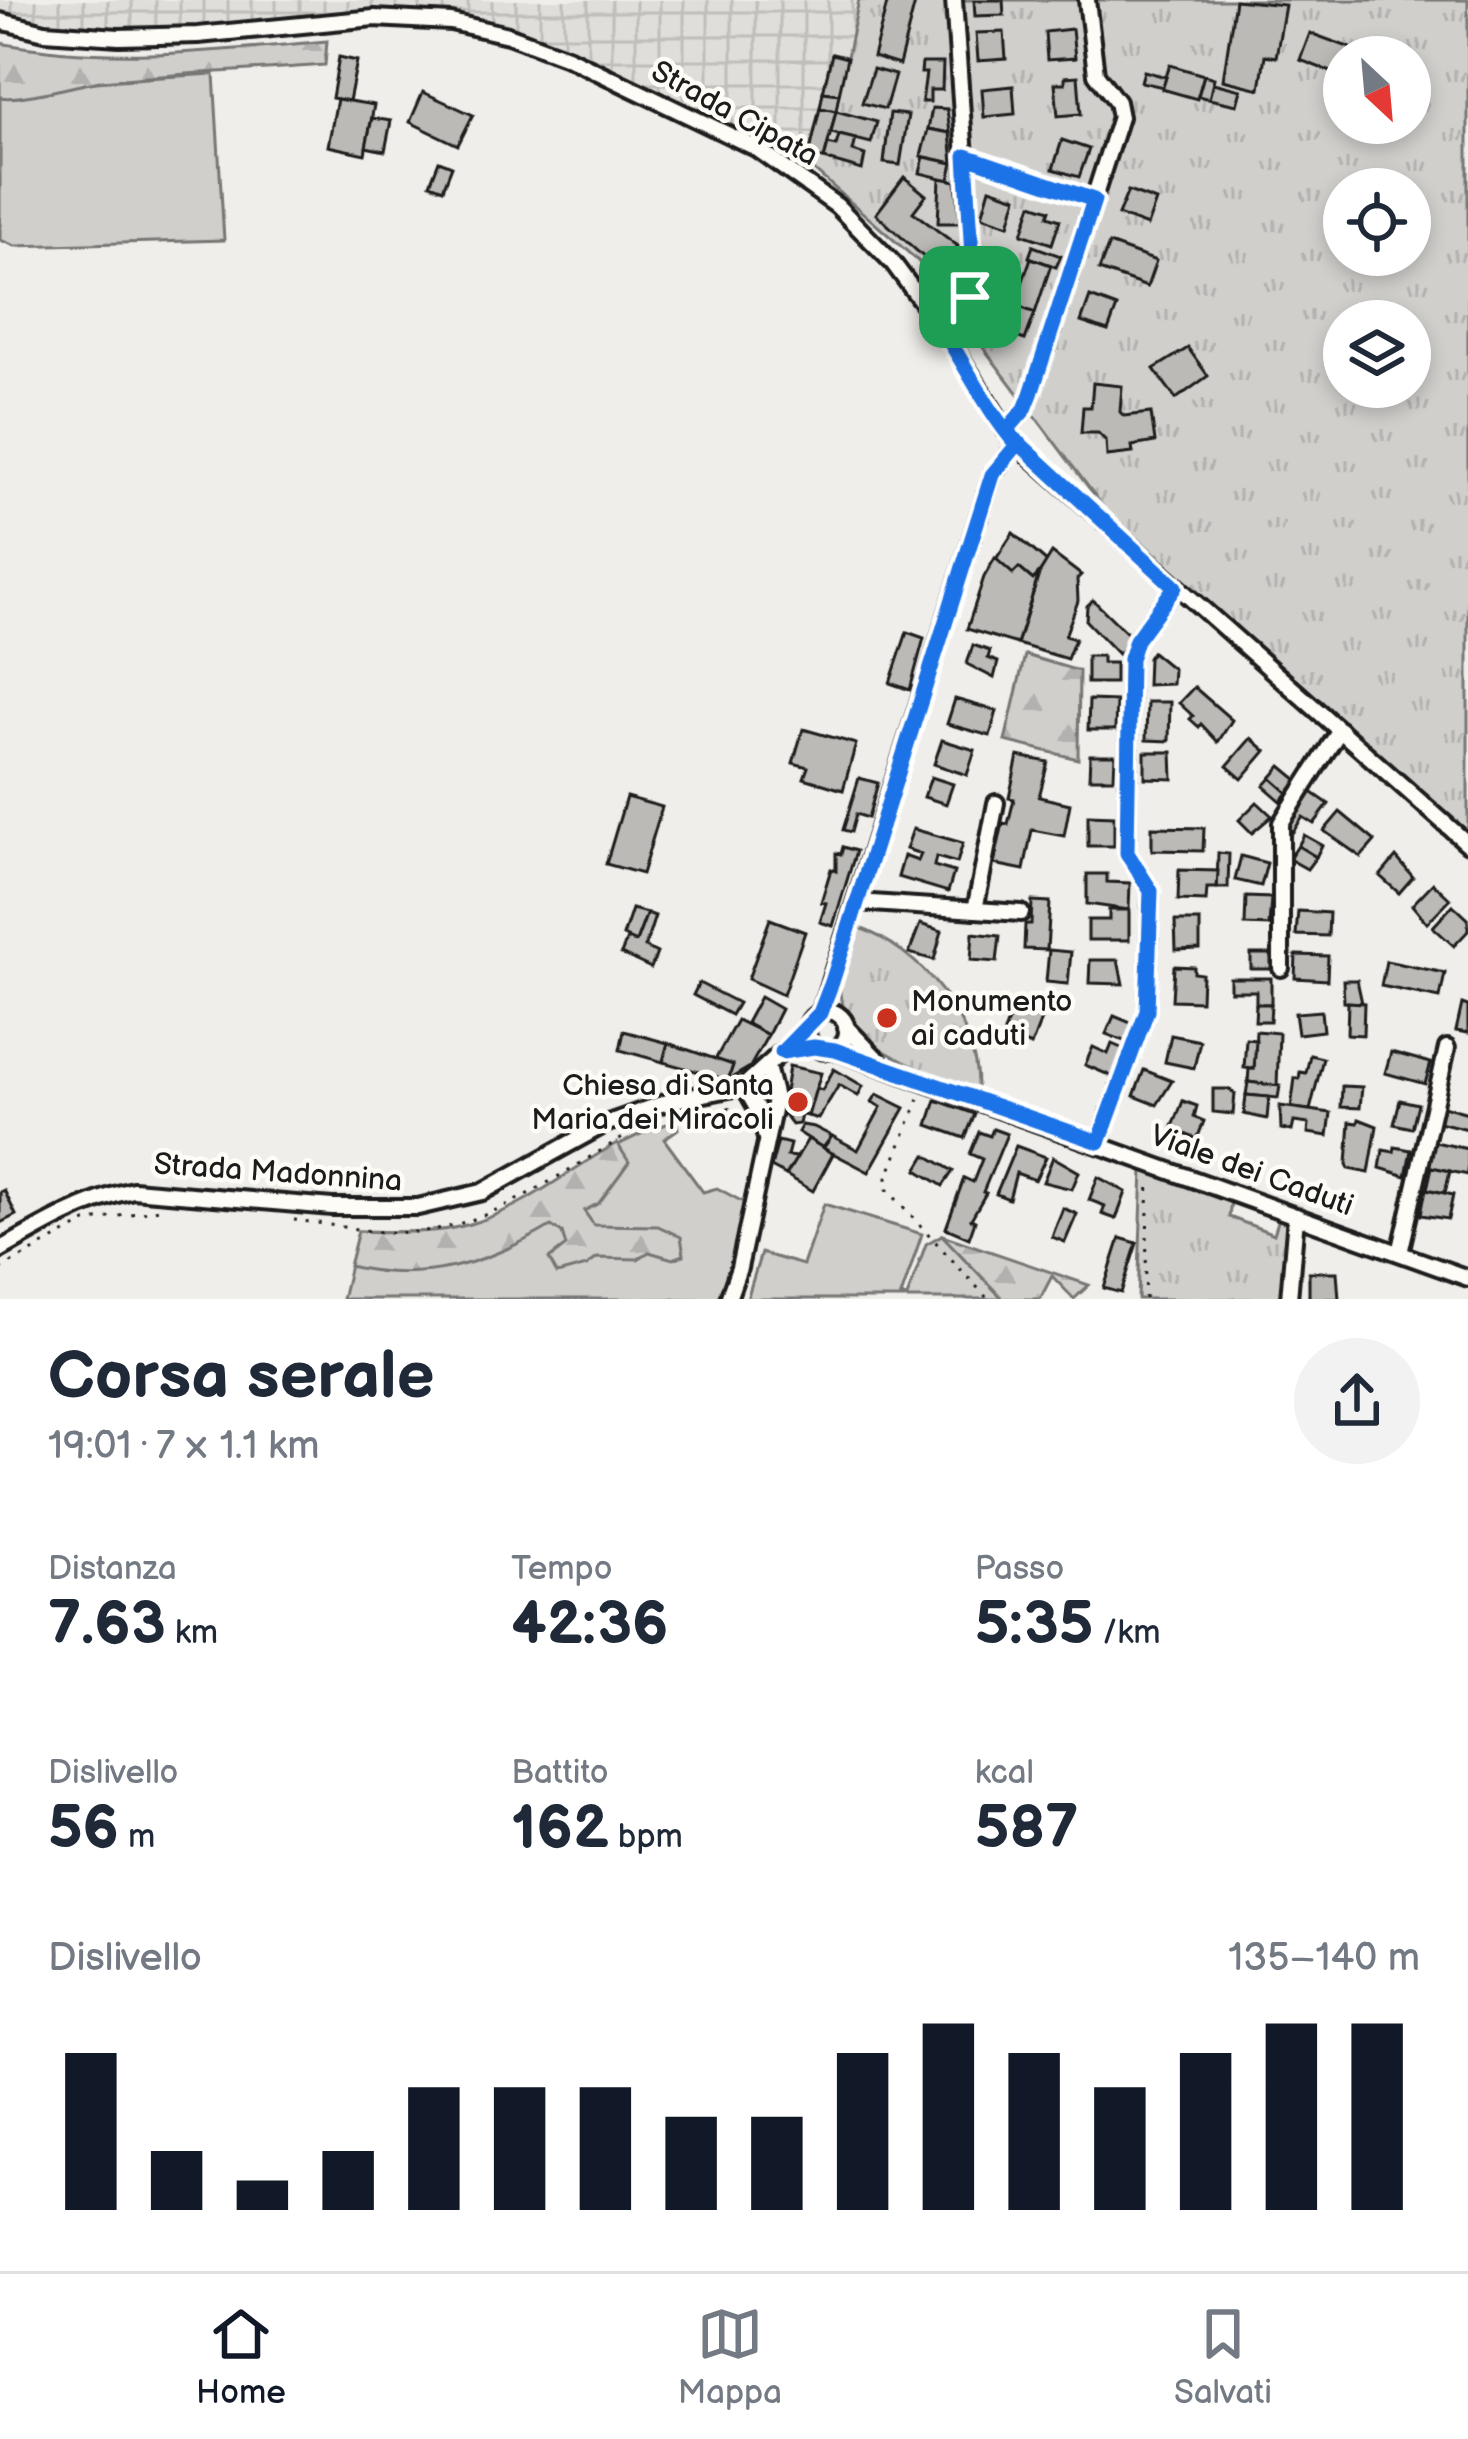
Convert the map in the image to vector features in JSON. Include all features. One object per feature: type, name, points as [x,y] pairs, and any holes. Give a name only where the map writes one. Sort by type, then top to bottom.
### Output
[{"type":"street","points":[[945,334],[965,308],[973,286],[954,0]]},
{"type":"street","points":[[1006,431],[1031,394],[1120,117],[1117,102],[1096,74],[1087,0]]},
{"type":"street","name":"Strada Cipata","points":[[0,21],[45,32],[119,37],[397,18],[451,22],[508,35],[729,134],[794,172],[871,238],[945,334],[1017,445],[1468,844]]},
{"type":"street","points":[[765,1141],[763,1119],[744,1086],[820,1013],[992,475],[1017,445]]},
{"type":"street","points":[[1099,1142],[1147,1011],[1151,891],[1127,853],[1130,659],[1136,640],[1175,587]]},
{"type":"street","points":[[1281,968],[1281,823],[1340,730]]},
{"type":"street","points":[[975,910],[996,803]]},
{"type":"street","points":[[857,902],[1021,913]]},
{"type":"street","points":[[782,1052],[814,1047],[835,1050],[844,1042],[832,982]]},
{"type":"street","points":[[820,1013],[842,1021]]},
{"type":"street","name":"Viale dei Caduti","points":[[842,1021],[883,1064]]},
{"type":"street","points":[[807,1029],[814,1047]]},
{"type":"street","points":[[1400,1253],[1448,1048]]},
{"type":"street","name":"Viale dei Caduti","points":[[835,1050],[1468,1278]]},
{"type":"street","points":[[728,1299],[740,1268],[775,1098],[766,1067]]},
{"type":"street","name":"Strada Madonnina","points":[[0,1250],[60,1215],[101,1197],[133,1190],[332,1207],[418,1208],[482,1192],[605,1124],[687,1097],[744,1086]]},
{"type":"street","points":[[1289,1299],[1296,1216]]},
{"type":"lane","points":[[966,156],[1094,200]]},
{"type":"path","points":[[926,1081],[887,1178],[887,1189],[988,1299]]},
{"type":"path","points":[[1145,1299],[1148,1160]]},
{"type":"shaded area","points":[[0,0],[859,0],[847,58],[832,54],[806,170],[571,48],[456,12],[382,9],[199,29],[86,26],[11,15],[0,11]]},
{"type":"green space","points":[[859,0],[1468,0],[1468,846],[1141,557],[918,261],[807,164],[832,54],[847,57]]},
{"type":"green space","points":[[327,41],[325,65],[129,78],[0,97],[0,43],[122,54]]},
{"type":"green space","points":[[214,74],[224,240],[15,246],[0,240],[0,97],[85,83]]},
{"type":"green space","points":[[1025,655],[1079,671],[1078,759],[1005,741]]},
{"type":"green space","points":[[857,927],[903,952],[942,991],[968,1039],[977,1090],[878,1047],[848,1017],[840,982]]},
{"type":"green space","points":[[677,1121],[678,1129],[664,1139],[703,1192],[717,1188],[743,1202],[736,1250],[720,1299],[342,1299],[358,1231],[428,1231],[470,1225],[523,1202],[623,1143]]},
{"type":"green space","points":[[617,1143],[629,1162],[599,1203],[584,1211],[594,1225],[658,1226],[681,1237],[684,1255],[673,1259],[649,1252],[638,1259],[597,1258],[587,1266],[557,1274],[549,1259],[566,1246],[562,1233],[551,1226],[503,1251],[454,1267],[403,1273],[349,1266],[358,1231],[429,1231],[470,1224],[527,1199]]},
{"type":"green space","points":[[1143,1169],[1231,1200],[1229,1217],[1274,1234],[1279,1218],[1290,1223],[1281,1299],[1138,1299]]},
{"type":"green space","points":[[824,1204],[922,1234],[901,1296],[907,1297],[926,1244],[942,1235],[1003,1299],[747,1299],[761,1253],[803,1265]]},
{"type":"green space","points":[[942,1235],[1089,1285],[1074,1299],[1052,1276],[1040,1299],[1003,1299]]},
{"type":"building","points":[[888,0],[915,3],[899,65],[873,57]]},
{"type":"building","points":[[974,0],[1003,0],[1004,15],[975,16]]},
{"type":"building","points":[[1235,0],[1285,5],[1276,57],[1265,55],[1260,89],[1223,80]]},
{"type":"building","points":[[1072,29],[1075,58],[1047,60],[1045,32]]},
{"type":"building","points":[[1004,32],[1006,59],[978,61],[976,33]]},
{"type":"building","points":[[1310,33],[1323,38],[1323,69],[1300,60]]},
{"type":"building","points":[[832,54],[847,58],[839,94],[823,92]]},
{"type":"building","points":[[339,57],[357,61],[349,101],[332,98]]},
{"type":"building","points":[[922,63],[943,63],[942,90],[930,90],[930,102],[922,102],[926,73],[921,73]]},
{"type":"building","points":[[1170,65],[1204,75],[1197,99],[1162,89]]},
{"type":"building","points":[[873,69],[895,75],[885,109],[862,103]]},
{"type":"building","points":[[1144,71],[1166,77],[1163,87],[1141,82]]},
{"type":"building","points":[[1204,75],[1214,78],[1209,99],[1198,96]]},
{"type":"building","points":[[1078,76],[1081,114],[1058,116],[1055,83]]},
{"type":"building","points":[[1213,83],[1241,90],[1237,105],[1209,99]]},
{"type":"building","points":[[1013,86],[1015,114],[984,117],[982,89]]},
{"type":"building","points":[[423,92],[473,115],[458,145],[410,122]]},
{"type":"building","points":[[823,92],[839,94],[836,111],[820,108]]},
{"type":"building","points":[[337,99],[374,105],[365,154],[328,146]]},
{"type":"building","points":[[820,108],[836,111],[824,159],[809,156]]},
{"type":"building","points":[[932,108],[947,109],[950,133],[928,129]]},
{"type":"building","points":[[836,111],[877,122],[871,143],[831,133]]},
{"type":"building","points":[[890,113],[908,115],[900,165],[884,163]]},
{"type":"building","points":[[372,118],[391,121],[385,151],[366,147]]},
{"type":"building","points":[[928,129],[950,133],[953,163],[921,156]]},
{"type":"building","points":[[839,135],[856,139],[853,151],[865,155],[862,170],[824,159],[828,144],[836,146]]},
{"type":"building","points":[[1062,140],[1089,149],[1079,177],[1053,169]]},
{"type":"building","points":[[924,157],[953,163],[949,180],[920,173]]},
{"type":"building","points":[[439,161],[452,166],[443,189],[430,184]]},
{"type":"building","points":[[904,177],[926,195],[913,212],[958,246],[939,271],[876,214]]},
{"type":"building","points":[[940,178],[956,181],[960,223],[938,223]]},
{"type":"building","points":[[990,188],[1017,197],[1009,225],[982,216]]},
{"type":"building","points":[[1128,191],[1156,201],[1147,226],[1118,215]]},
{"type":"building","points":[[1032,204],[1050,210],[1048,216],[1060,220],[1052,244],[1022,234]]},
{"type":"building","points":[[1109,244],[1156,261],[1147,287],[1099,270]]},
{"type":"building","points":[[958,246],[964,250],[959,260],[965,279],[958,295],[938,273]]},
{"type":"building","points":[[1033,246],[1061,256],[1056,267],[1029,257]]},
{"type":"building","points":[[1031,258],[1051,265],[1035,313],[1014,306]]},
{"type":"building","points":[[991,260],[1012,269],[1000,297],[979,288]]},
{"type":"building","points":[[1090,297],[1117,307],[1108,331],[1081,322]]},
{"type":"building","points":[[1010,303],[1035,313],[1025,340],[1001,332]]},
{"type":"building","points":[[1188,348],[1208,376],[1176,399],[1154,369]]},
{"type":"building","points":[[1093,383],[1122,386],[1120,412],[1124,416],[1151,413],[1155,442],[1132,446],[1133,453],[1107,456],[1106,441],[1098,433],[1081,433],[1083,407],[1091,407]]},
{"type":"building","points":[[1013,533],[1048,563],[1033,580],[1019,568],[1013,574],[996,559]]},
{"type":"building","points":[[1052,553],[1081,575],[1078,601],[1065,636],[1075,639],[1067,659],[1017,644],[1039,574]]},
{"type":"building","points":[[995,558],[1013,574],[1019,568],[1033,580],[1039,574],[1017,644],[967,629]]},
{"type":"building","points":[[1093,600],[1133,639],[1118,654],[1086,621],[1087,606]]},
{"type":"building","points":[[907,632],[924,638],[910,690],[890,683]]},
{"type":"building","points":[[973,645],[990,651],[988,658],[998,662],[994,678],[967,664]]},
{"type":"building","points":[[1152,652],[1173,669],[1172,684],[1147,685]]},
{"type":"building","points":[[1087,656],[1102,656],[1102,663],[1115,663],[1115,683],[1087,683]]},
{"type":"building","points":[[1194,687],[1232,720],[1218,742],[1179,703]]},
{"type":"building","points":[[955,699],[997,711],[990,736],[947,724]]},
{"type":"building","points":[[1089,700],[1116,701],[1115,730],[1088,730]]},
{"type":"building","points":[[1147,702],[1170,702],[1169,741],[1146,740]]},
{"type":"building","points":[[803,729],[856,744],[843,790],[804,778],[808,767],[793,763]]},
{"type":"building","points":[[1251,738],[1266,751],[1242,779],[1227,766]]},
{"type":"building","points":[[942,740],[975,750],[967,775],[934,764]]},
{"type":"building","points":[[1145,752],[1172,752],[1173,779],[1145,778]]},
{"type":"building","points":[[1090,755],[1115,755],[1114,778],[1089,778]]},
{"type":"building","points":[[1018,756],[1048,762],[1039,797],[1070,804],[1064,836],[1032,830],[1024,870],[994,864],[1014,799],[1009,798]]},
{"type":"building","points":[[1281,766],[1298,780],[1288,793],[1271,778]]},
{"type":"building","points":[[931,777],[953,784],[946,804],[924,797]]},
{"type":"building","points":[[859,778],[878,783],[868,818],[856,814],[851,832],[843,830]]},
{"type":"building","points":[[1271,778],[1288,793],[1281,801],[1264,786]]},
{"type":"building","points":[[1310,791],[1329,804],[1314,824],[1303,817],[1290,836],[1287,824]]},
{"type":"building","points":[[626,797],[662,807],[642,874],[606,864]]},
{"type":"building","points":[[1257,802],[1272,816],[1252,833],[1239,820]]},
{"type":"building","points":[[1340,812],[1375,841],[1361,857],[1324,831]]},
{"type":"building","points":[[1088,815],[1114,816],[1114,846],[1088,846]]},
{"type":"building","points":[[1152,827],[1204,828],[1203,851],[1152,850]]},
{"type":"building","points":[[913,829],[963,843],[957,863],[936,857],[934,866],[954,872],[948,892],[898,877],[904,856],[918,861],[921,854],[906,849]]},
{"type":"building","points":[[1304,835],[1322,845],[1316,857],[1298,846]]},
{"type":"building","points":[[1298,846],[1316,857],[1307,869],[1289,859]]},
{"type":"building","points":[[843,847],[856,851],[833,926],[820,922],[826,903],[821,902],[831,869],[836,871],[836,853],[841,854]]},
{"type":"building","points":[[1218,853],[1229,854],[1228,888],[1217,888]]},
{"type":"building","points":[[1241,856],[1267,863],[1261,886],[1235,880]]},
{"type":"building","points":[[1396,857],[1413,877],[1399,893],[1380,876]]},
{"type":"building","points":[[1179,870],[1218,871],[1217,888],[1207,888],[1206,901],[1178,900]]},
{"type":"building","points":[[1087,874],[1107,874],[1107,882],[1130,883],[1129,910],[1087,904]]},
{"type":"building","points":[[1433,883],[1450,899],[1427,923],[1412,905]]},
{"type":"building","points":[[1246,897],[1271,898],[1269,926],[1245,925]]},
{"type":"building","points":[[1032,901],[1050,902],[1047,950],[1024,949]]},
{"type":"building","points":[[1453,905],[1468,919],[1468,931],[1454,946],[1433,927]]},
{"type":"building","points":[[632,909],[647,913],[636,942],[623,936]]},
{"type":"building","points":[[1109,910],[1129,910],[1129,940],[1088,940],[1088,920],[1109,920]]},
{"type":"building","points":[[1298,911],[1329,913],[1328,936],[1296,935]]},
{"type":"building","points":[[647,913],[655,916],[645,947],[657,953],[651,968],[621,954],[627,939],[636,942]]},
{"type":"building","points":[[770,919],[805,932],[783,995],[748,979]]},
{"type":"building","points":[[1175,921],[1200,921],[1200,949],[1176,950]]},
{"type":"building","points":[[920,924],[942,931],[934,960],[909,953]]},
{"type":"building","points":[[973,933],[1000,936],[997,962],[971,960]]},
{"type":"building","points":[[1049,950],[1071,952],[1068,984],[1046,982]]},
{"type":"building","points":[[1251,954],[1271,954],[1271,969],[1251,969]]},
{"type":"building","points":[[1296,955],[1328,956],[1327,980],[1295,978]]},
{"type":"building","points":[[1090,960],[1118,960],[1123,984],[1089,983]]},
{"type":"building","points":[[1386,961],[1445,973],[1440,998],[1381,986]]},
{"type":"building","points":[[1174,966],[1194,967],[1194,973],[1202,974],[1201,1001],[1172,1000]]},
{"type":"building","points":[[1230,978],[1271,978],[1271,1004],[1256,1004],[1256,991],[1230,991]]},
{"type":"building","points":[[1343,980],[1357,980],[1362,1003],[1344,1002]]},
{"type":"building","points":[[699,983],[738,1003],[731,1015],[693,995]]},
{"type":"building","points":[[760,997],[781,1009],[768,1035],[746,1023]]},
{"type":"building","points":[[1348,1002],[1364,1003],[1363,1035],[1347,1034]]},
{"type":"building","points":[[1026,1004],[1044,1012],[1031,1046],[1003,1035],[1011,1013],[1021,1017]]},
{"type":"building","points":[[1256,1004],[1271,1004],[1270,1021],[1255,1021]]},
{"type":"building","points":[[1462,1004],[1468,1006],[1468,1033],[1456,1031]]},
{"type":"building","points":[[1321,1011],[1323,1031],[1298,1034],[1295,1013]]},
{"type":"building","points":[[1114,1016],[1136,1025],[1129,1043],[1106,1034]]},
{"type":"building","points":[[737,1020],[768,1035],[750,1067],[728,1080],[733,1065],[715,1060]]},
{"type":"building","points":[[624,1031],[668,1043],[663,1062],[620,1050]]},
{"type":"building","points":[[1256,1031],[1279,1033],[1277,1086],[1248,1082],[1249,1069],[1254,1069]]},
{"type":"building","points":[[1171,1035],[1200,1041],[1194,1068],[1165,1062]]},
{"type":"building","points":[[1246,1039],[1256,1040],[1254,1069],[1244,1068]]},
{"type":"building","points":[[668,1043],[733,1065],[728,1080],[663,1062]]},
{"type":"building","points":[[1112,1044],[1128,1051],[1116,1078],[1085,1065],[1093,1047],[1108,1054]]},
{"type":"building","points":[[1391,1052],[1431,1063],[1425,1084],[1385,1073]]},
{"type":"building","points":[[1310,1055],[1323,1058],[1310,1110],[1291,1108],[1295,1078],[1306,1073]]},
{"type":"building","name":"Chiesa di Santa Maria dei Miracoli","points":[[789,1066],[821,1073],[808,1116],[801,1115],[799,1124],[792,1125],[782,1112]]},
{"type":"building","points":[[834,1069],[863,1086],[858,1096],[839,1085],[818,1119],[808,1116],[816,1088],[822,1090]]},
{"type":"building","points":[[1144,1070],[1172,1081],[1157,1105],[1134,1096]]},
{"type":"building","points":[[1248,1082],[1280,1086],[1278,1098],[1246,1095]]},
{"type":"building","points":[[1342,1086],[1362,1087],[1360,1108],[1341,1107]]},
{"type":"building","points":[[1213,1089],[1235,1094],[1233,1114],[1213,1112]]},
{"type":"building","points":[[877,1094],[905,1108],[869,1172],[823,1148],[832,1136],[858,1150],[881,1107],[872,1102]]},
{"type":"building","points":[[1246,1095],[1269,1097],[1267,1119],[1244,1114]]},
{"type":"building","points":[[936,1100],[975,1114],[965,1138],[928,1125]]},
{"type":"building","points":[[1400,1100],[1418,1104],[1412,1128],[1394,1124]]},
{"type":"building","points":[[1183,1101],[1197,1106],[1194,1117],[1204,1121],[1197,1139],[1172,1129]]},
{"type":"building","points":[[1280,1106],[1331,1113],[1328,1136],[1308,1133],[1309,1124],[1294,1122],[1292,1131],[1281,1129]]},
{"type":"building","points":[[1443,1106],[1468,1113],[1468,1129],[1438,1122]]},
{"type":"building","points":[[1359,1119],[1377,1126],[1369,1173],[1349,1169],[1347,1164],[1350,1122]]},
{"type":"building","points":[[802,1125],[832,1136],[823,1148],[798,1132]]},
{"type":"building","points":[[993,1129],[1007,1134],[986,1193],[971,1219],[975,1221],[969,1238],[946,1228],[964,1178],[973,1182],[982,1159],[970,1154],[979,1132],[990,1136]]},
{"type":"building","points":[[808,1139],[833,1154],[813,1191],[786,1175]]},
{"type":"building","points":[[778,1141],[790,1144],[787,1156],[797,1157],[786,1175],[771,1167]]},
{"type":"building","points":[[1430,1141],[1468,1149],[1468,1175],[1425,1166]]},
{"type":"building","points":[[1016,1146],[1046,1157],[1035,1180],[1016,1173],[1009,1199],[996,1194]]},
{"type":"building","points":[[1395,1147],[1411,1150],[1406,1176],[1380,1168],[1383,1150],[1394,1152]]},
{"type":"building","points":[[926,1155],[953,1171],[943,1186],[917,1170]]},
{"type":"building","points":[[1053,1157],[1079,1172],[1072,1189],[1043,1182]]},
{"type":"building","points":[[1432,1167],[1450,1171],[1445,1193],[1427,1189]]},
{"type":"building","points":[[1098,1177],[1126,1192],[1116,1219],[1102,1214],[1105,1206],[1089,1200]]},
{"type":"building","points":[[1426,1189],[1453,1195],[1448,1219],[1421,1215]]},
{"type":"building","points":[[4,1190],[16,1215],[0,1223],[0,1192]]},
{"type":"building","points":[[1063,1208],[1077,1214],[1065,1242],[1052,1237]]},
{"type":"building","points":[[1120,1238],[1137,1243],[1121,1293],[1104,1288]]},
{"type":"building","points":[[1309,1272],[1337,1272],[1339,1299],[1309,1299]]},
{"type":"place","name":"Monumento ai caduti","points":[[887,1018]]},
{"type":"place","name":"Chiesa di Santa Maria dei Miracoli","points":[[798,1102]]},
{"type":"route","points":[[970,297],[945,334],[997,415],[1012,440],[1017,445],[992,475],[820,1013],[782,1052],[814,1047],[835,1050],[1099,1142],[1147,1011],[1151,891],[1127,853],[1130,659],[1136,640],[1175,587],[1017,445],[1012,440],[1006,431],[1018,419],[1025,409],[1031,394],[1094,200],[966,156],[973,272],[970,297]]}]
